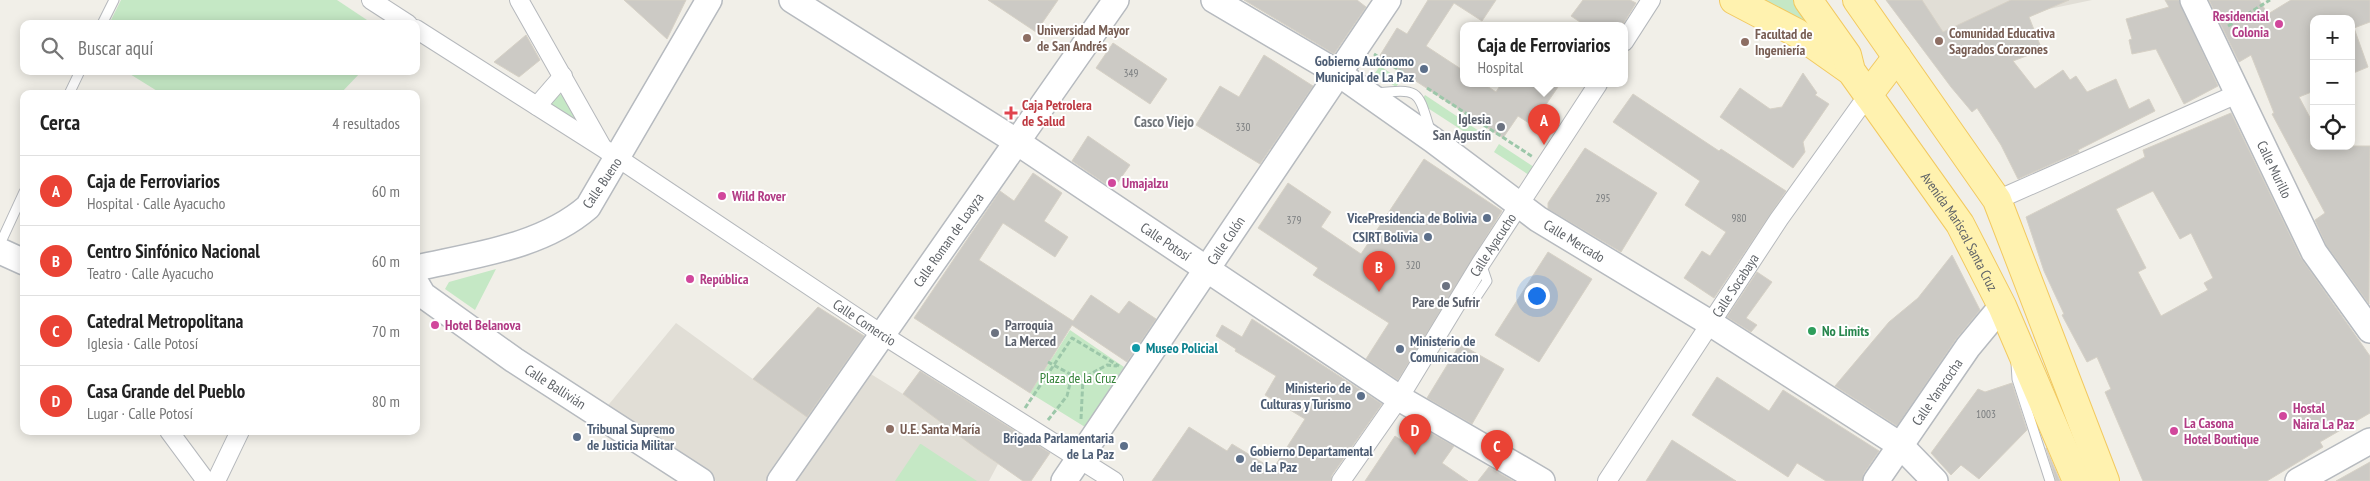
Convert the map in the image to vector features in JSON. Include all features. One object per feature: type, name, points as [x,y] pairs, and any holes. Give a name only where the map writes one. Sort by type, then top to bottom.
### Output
[{"type":"main road","name":"Calle Bueno","points":[[420,267],[510,246],[556,230],[574,220],[588,207],[611,154],[709,0]]},
{"type":"main road","name":"Calle Potosí","points":[[792,0],[1017,142],[1399,398],[1542,481]]},
{"type":"main road","name":"Calle Roman de Loayza","points":[[780,481],[1116,0]]},
{"type":"main road","name":"Calle Mercado","points":[[1214,0],[1338,73],[1433,140],[1518,205],[1710,323],[1900,445],[1935,481]]},
{"type":"main road","name":"Calle Colón","points":[[1064,481],[1079,460],[1123,376],[1207,270],[1388,0]]},
{"type":"main road","points":[[1734,0],[1797,33],[1851,71]]},
{"type":"main road","name":"Avenida Mariscal Santa Cruz","points":[[1808,0],[1847,55],[1851,71],[1960,224],[2002,306],[2077,481]]},
{"type":"main road","points":[[1857,0],[1997,200],[2105,481]]},
{"type":"main road","name":"Calle Murillo","points":[[2193,0],[2314,252],[2370,330]]},
{"type":"main road","points":[[1868,95],[1897,57]]},
{"type":"main road","points":[[0,251],[20,260]]},
{"type":"main road","name":"Calle Ballivián","points":[[420,289],[424,295],[514,360],[701,481]]},
{"type":"main road","name":"Calle Yanacocha","points":[[1876,481],[1968,347],[2002,306]]},
{"type":"main road","points":[[2298,481],[2370,441]]},
{"type":"street","points":[[371,0],[402,20]]},
{"type":"street","points":[[518,0],[611,154]]},
{"type":"street","points":[[1628,36],[1651,0]]},
{"type":"street","name":"Calle Comercio","points":[[420,32],[611,154],[883,335],[1114,481]]},
{"type":"street","points":[[537,106],[563,76]]},
{"type":"street","name":"Calle Ayacucho","points":[[1341,481],[1399,398],[1481,262],[1596,87]]},
{"type":"street","points":[[1997,200],[2237,94]]},
{"type":"street","name":"Calle Socabaya","points":[[1607,481],[1779,219],[1868,95]]},
{"type":"street","points":[[172,435],[206,481]]},
{"type":"street","points":[[216,481],[238,435]]},
{"type":"lane","points":[[104,20],[114,0]]},
{"type":"lane","points":[[71,90],[78,75]]},
{"type":"lane","points":[[0,244],[20,201]]},
{"type":"lane","points":[[2021,348],[2015,366],[2017,379],[2050,481]]},
{"type":"path","points":[[2210,36],[2270,0]]},
{"type":"path","points":[[1359,44],[1546,165]]},
{"type":"path","points":[[1017,419],[1072,338],[1123,376]]},
{"type":"path","points":[[1048,362],[1072,375],[1083,378],[1123,376]]},
{"type":"path","points":[[1083,378],[1107,365]]},
{"type":"path","points":[[1038,432],[1066,396],[1072,375]]},
{"type":"shaded area","name":"Comunidad Educativa Sagrados Corazones","points":[[1886,0],[2092,0],[2049,9],[1928,56]]},
{"type":"shaded area","points":[[818,307],[866,337],[772,481],[716,481],[605,409],[676,323],[753,379]]},
{"type":"shaded area","name":"U.E. Santa María","points":[[866,371],[903,394],[998,464],[989,481],[795,481]]},
{"type":"green space","points":[[121,0],[337,0],[367,20],[111,20]]},
{"type":"green space","points":[[1754,0],[1793,0],[1808,24],[1806,26]]},
{"type":"green space","points":[[1380,66],[1401,80],[1396,87],[1375,73]]},
{"type":"green space","points":[[131,75],[358,75],[344,90],[156,90]]},
{"type":"green space","points":[[563,94],[576,118],[575,121],[551,107],[550,104],[556,95]]},
{"type":"green space","points":[[1425,95],[1482,133],[1477,140],[1420,103]]},
{"type":"green space","points":[[1499,144],[1534,167],[1529,175],[1494,152]]},
{"type":"green space","points":[[496,269],[475,310],[445,289],[449,282]]},
{"type":"green space","name":"Plaza de la Cruz","points":[[1070,330],[1124,367],[1085,427],[1030,393]]},
{"type":"green space","points":[[921,444],[977,481],[895,481]]},
{"type":"building","points":[[624,0],[686,0],[667,39]]},
{"type":"building","points":[[988,0],[1058,0],[1036,32]]},
{"type":"building","points":[[1244,0],[1357,0],[1366,7],[1334,54]]},
{"type":"building","points":[[1428,0],[1496,0],[1482,21],[1454,3],[1426,46],[1460,68],[1460,87],[1488,87],[1496,92],[1499,87],[1558,87],[1532,125],[1518,116],[1503,138],[1379,57],[1397,28],[1407,34]]},
{"type":"building","points":[[1583,0],[1630,0],[1636,3],[1624,22],[1580,22],[1571,16]]},
{"type":"building","points":[[1886,0],[1922,0],[1943,32],[2011,0],[2069,0],[2029,17],[2042,50],[2013,61],[2035,89],[2063,70],[2070,80],[2076,76],[2087,92],[2116,79],[2129,109],[2149,99],[2155,111],[2078,150],[2079,152],[2018,179],[2001,145],[1977,108],[1972,112]]},
{"type":"building","points":[[2165,0],[2179,0],[2218,86],[2184,104],[2156,49],[2132,54],[2129,40],[2132,39],[2126,19],[2169,7]]},
{"type":"building","points":[[2209,0],[2259,0],[2268,14],[2291,0],[2370,0],[2370,22],[2355,28],[2355,15],[2310,15],[2310,93],[2299,97],[2310,118],[2310,150],[2355,150],[2355,146],[2370,146],[2369,304],[2326,245],[2315,220],[2325,213],[2272,114],[2274,113],[2251,55],[2239,62]]},
{"type":"building","points":[[2355,31],[2368,67],[2355,72]]},
{"type":"building","points":[[526,35],[540,60],[519,77],[494,62]]},
{"type":"building","points":[[1113,43],[1167,79],[1150,104],[1096,68]]},
{"type":"building","points":[[1264,55],[1313,86],[1260,164],[1196,125],[1220,86],[1239,97]]},
{"type":"building","points":[[1803,73],[1817,93],[1815,95],[1829,104],[1803,142],[1805,152],[1793,168],[1720,117],[1740,88],[1770,109],[1782,107]]},
{"type":"building","points":[[1633,94],[1719,151],[1721,149],[1786,191],[1714,298],[1684,278],[1702,251],[1710,256],[1726,232],[1685,205],[1700,181],[1613,122]]},
{"type":"building","points":[[2231,113],[2301,258],[2370,356],[2370,413],[2320,442],[2323,447],[2267,481],[2143,481],[2105,392],[2111,389],[2097,357],[2087,362],[2062,315],[2064,314],[2044,271],[2026,217],[2145,157],[2143,150]],"holes":[[[2153,191],[2180,239],[2191,233],[2213,278],[2204,283],[2208,290],[2161,316],[2138,272],[2146,268],[2116,209]]]},
{"type":"building","points":[[1088,136],[1130,165],[1113,189],[1072,161]]},
{"type":"building","points":[[1585,148],[1657,193],[1621,252],[1548,209],[1548,203]]},
{"type":"building","points":[[1424,159],[1502,211],[1398,380],[1366,359],[1389,323],[1313,275],[1318,268],[1258,228],[1288,183],[1331,212],[1321,227],[1361,254]]},
{"type":"building","points":[[1033,173],[1062,193],[1044,221],[1068,237],[1055,257],[1003,223],[979,260],[1073,321],[1091,295],[1119,314],[1129,301],[1156,319],[1127,362],[1072,325],[1030,393],[914,318],[1000,191],[1014,201]]},
{"type":"building","points":[[1548,252],[1592,279],[1539,362],[1495,335]]},
{"type":"building","points":[[1952,255],[1980,310],[1956,339],[1897,426],[1835,386],[1889,322],[1918,298]]},
{"type":"building","points":[[1757,272],[1772,282],[1746,318],[1757,325],[1751,332],[1727,317]]},
{"type":"building","points":[[818,307],[864,336],[807,417],[753,379]]},
{"type":"building","points":[[1252,319],[1382,404],[1332,475],[1331,481],[1152,481],[1189,427],[1227,451],[1232,444],[1273,469],[1305,419],[1265,395],[1276,376],[1235,351],[1236,349],[1216,336],[1222,325],[1242,337]]},
{"type":"building","points":[[1460,344],[1504,369],[1472,424],[1427,398]]},
{"type":"building","points":[[920,371],[1050,453],[1031,481],[1023,481],[903,394]]},
{"type":"building","points":[[1717,377],[1769,411],[1783,390],[1879,451],[1864,473],[1862,481],[1826,481],[1797,463],[1788,477],[1692,415]]},
{"type":"building","points":[[2012,383],[2027,430],[1979,479],[1961,465],[1951,475],[1931,453],[1978,389],[1985,392]]},
{"type":"building","points":[[1425,430],[1454,446],[1442,463],[1468,481],[1365,481],[1395,436],[1413,448]]},
{"type":"building","points":[[1672,440],[1736,481],[1646,481]]},
{"type":"building","points":[[2046,448],[2060,481],[2056,481]]},
{"type":"building","points":[[2370,462],[2370,481],[2336,481]]},
{"type":"building","points":[[1489,467],[1513,481],[1478,481]]},
{"type":"place","name":"Residencial Colonia","points":[[2279,24]]},
{"type":"place","name":"Universidad Mayor de San Andrés","points":[[1027,38]]},
{"type":"place","name":"Comunidad Educativa Sagrados Corazones","points":[[1939,41]]},
{"type":"place","name":"Facultad de Ingeniería","points":[[1745,42]]},
{"type":"place","name":"Gobierno Autónomo Municipal de La Paz","points":[[1424,69]]},
{"type":"place","name":"Caja Petrolera de Salud","points":[[1011,113]]},
{"type":"place","name":"Iglesia San Agustín","points":[[1501,127]]},
{"type":"place","name":"Caja de Ferroviarios","points":[[1544,145]]},
{"type":"place","name":"Umajalzu","points":[[1112,183]]},
{"type":"place","name":"Wild Rover","points":[[722,196]]},
{"type":"place","name":"VicePresidencia de Bolivia","points":[[1487,218]]},
{"type":"place","name":"CSIRT Bolivia","points":[[1428,237]]},
{"type":"place","name":"República","points":[[690,279]]},
{"type":"place","name":"Pare de Sufrir","points":[[1446,286]]},
{"type":"place","name":"Centro Sinfónico Nacional","points":[[1379,292]]},
{"type":"place","name":"Hotel Belanova","points":[[435,325]]},
{"type":"place","name":"No Limits","points":[[1812,331]]},
{"type":"place","name":"Parroquia La Merced","points":[[995,333]]},
{"type":"place","name":"Museo Policial","points":[[1136,348]]},
{"type":"place","name":"Ministerio de Comunicacion","points":[[1400,349]]},
{"type":"place","name":"Ministerio de Culturas y Turismo","points":[[1361,396]]},
{"type":"place","name":"Hostal Naira La Paz","points":[[2283,416]]},
{"type":"place","name":"U.E. Santa María","points":[[890,429]]},
{"type":"place","name":"La Casona Hotel Boutique","points":[[2174,431]]},
{"type":"place","name":"Tribunal Supremo de Justicia Militar","points":[[577,437]]},
{"type":"place","name":"Brigada Parlamentaria de La Paz","points":[[1124,446]]},
{"type":"place","name":"Casa Grande del Pueblo","points":[[1415,455]]},
{"type":"place","name":"Gobierno Departamental de La Paz","points":[[1240,459]]},
{"type":"place","name":"Catedral Metropolitana","points":[[1497,471]]},
{"type":"district","name":"Casco Viejo","points":[[1164,121]]}]
